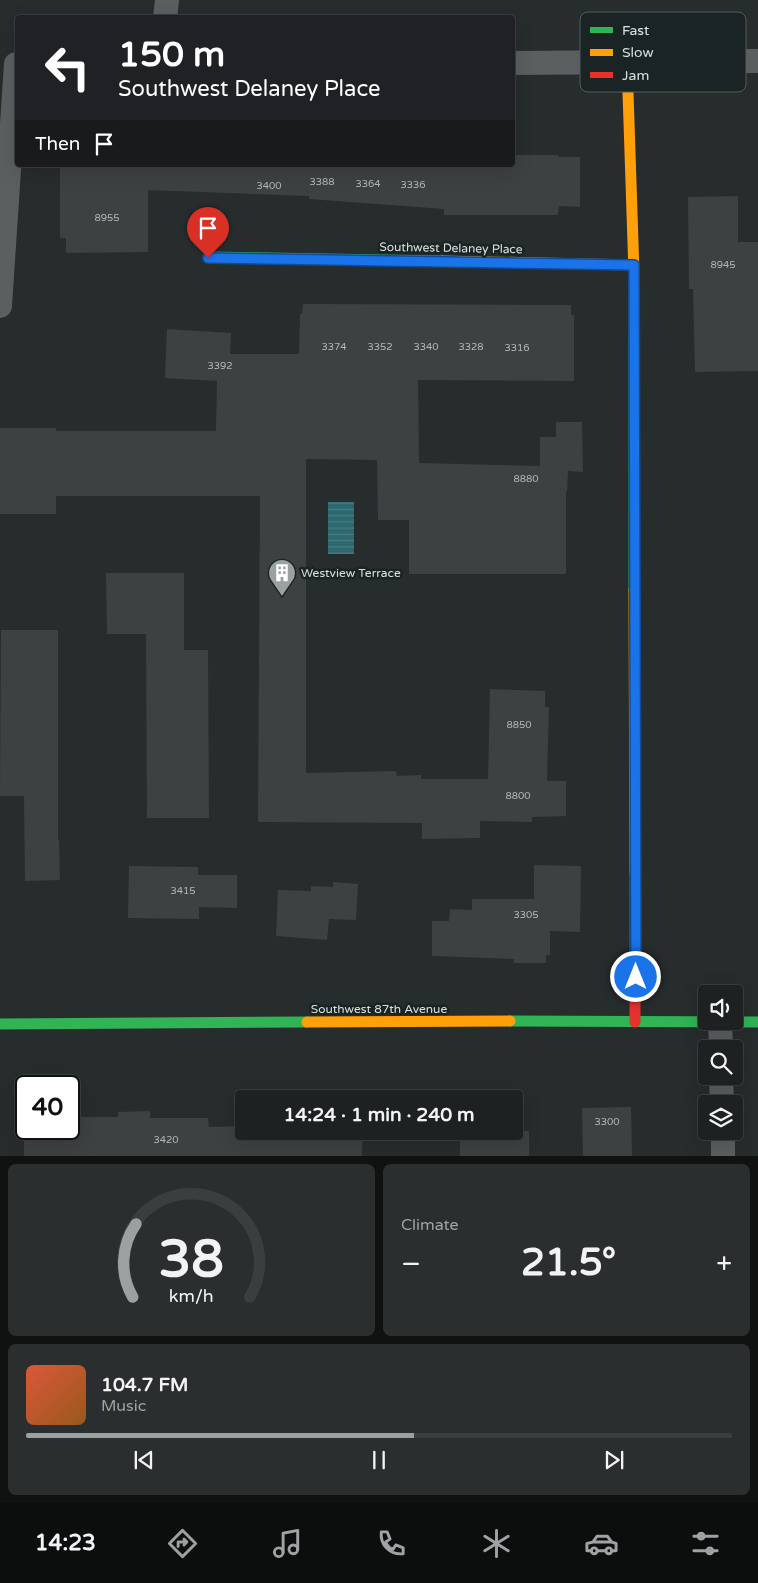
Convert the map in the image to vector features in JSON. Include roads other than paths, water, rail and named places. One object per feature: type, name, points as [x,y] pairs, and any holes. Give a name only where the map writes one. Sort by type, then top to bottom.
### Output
[{"type":"street","points":[[165,15],[167,0]]},
{"type":"street","points":[[515,63],[580,62]]},
{"type":"street","points":[[0,306],[11,64]]},
{"type":"street","points":[[628,92],[634,265],[635,1022]]},
{"type":"street","name":"Southwest Delaney Place","points":[[208,258],[634,265]]},
{"type":"street","name":"Southwest 87th Avenue","points":[[0,1024],[698,1021]]},
{"type":"street","name":"Southwest 87th Avenue","points":[[743,1022],[758,1022]]},
{"type":"street","points":[[722,1140],[723,1156]]},
{"type":"water","points":[[328,502],[354,502],[354,554],[328,554]]},
{"type":"place","name":"Westview Terrace","points":[[282,597]]}]
